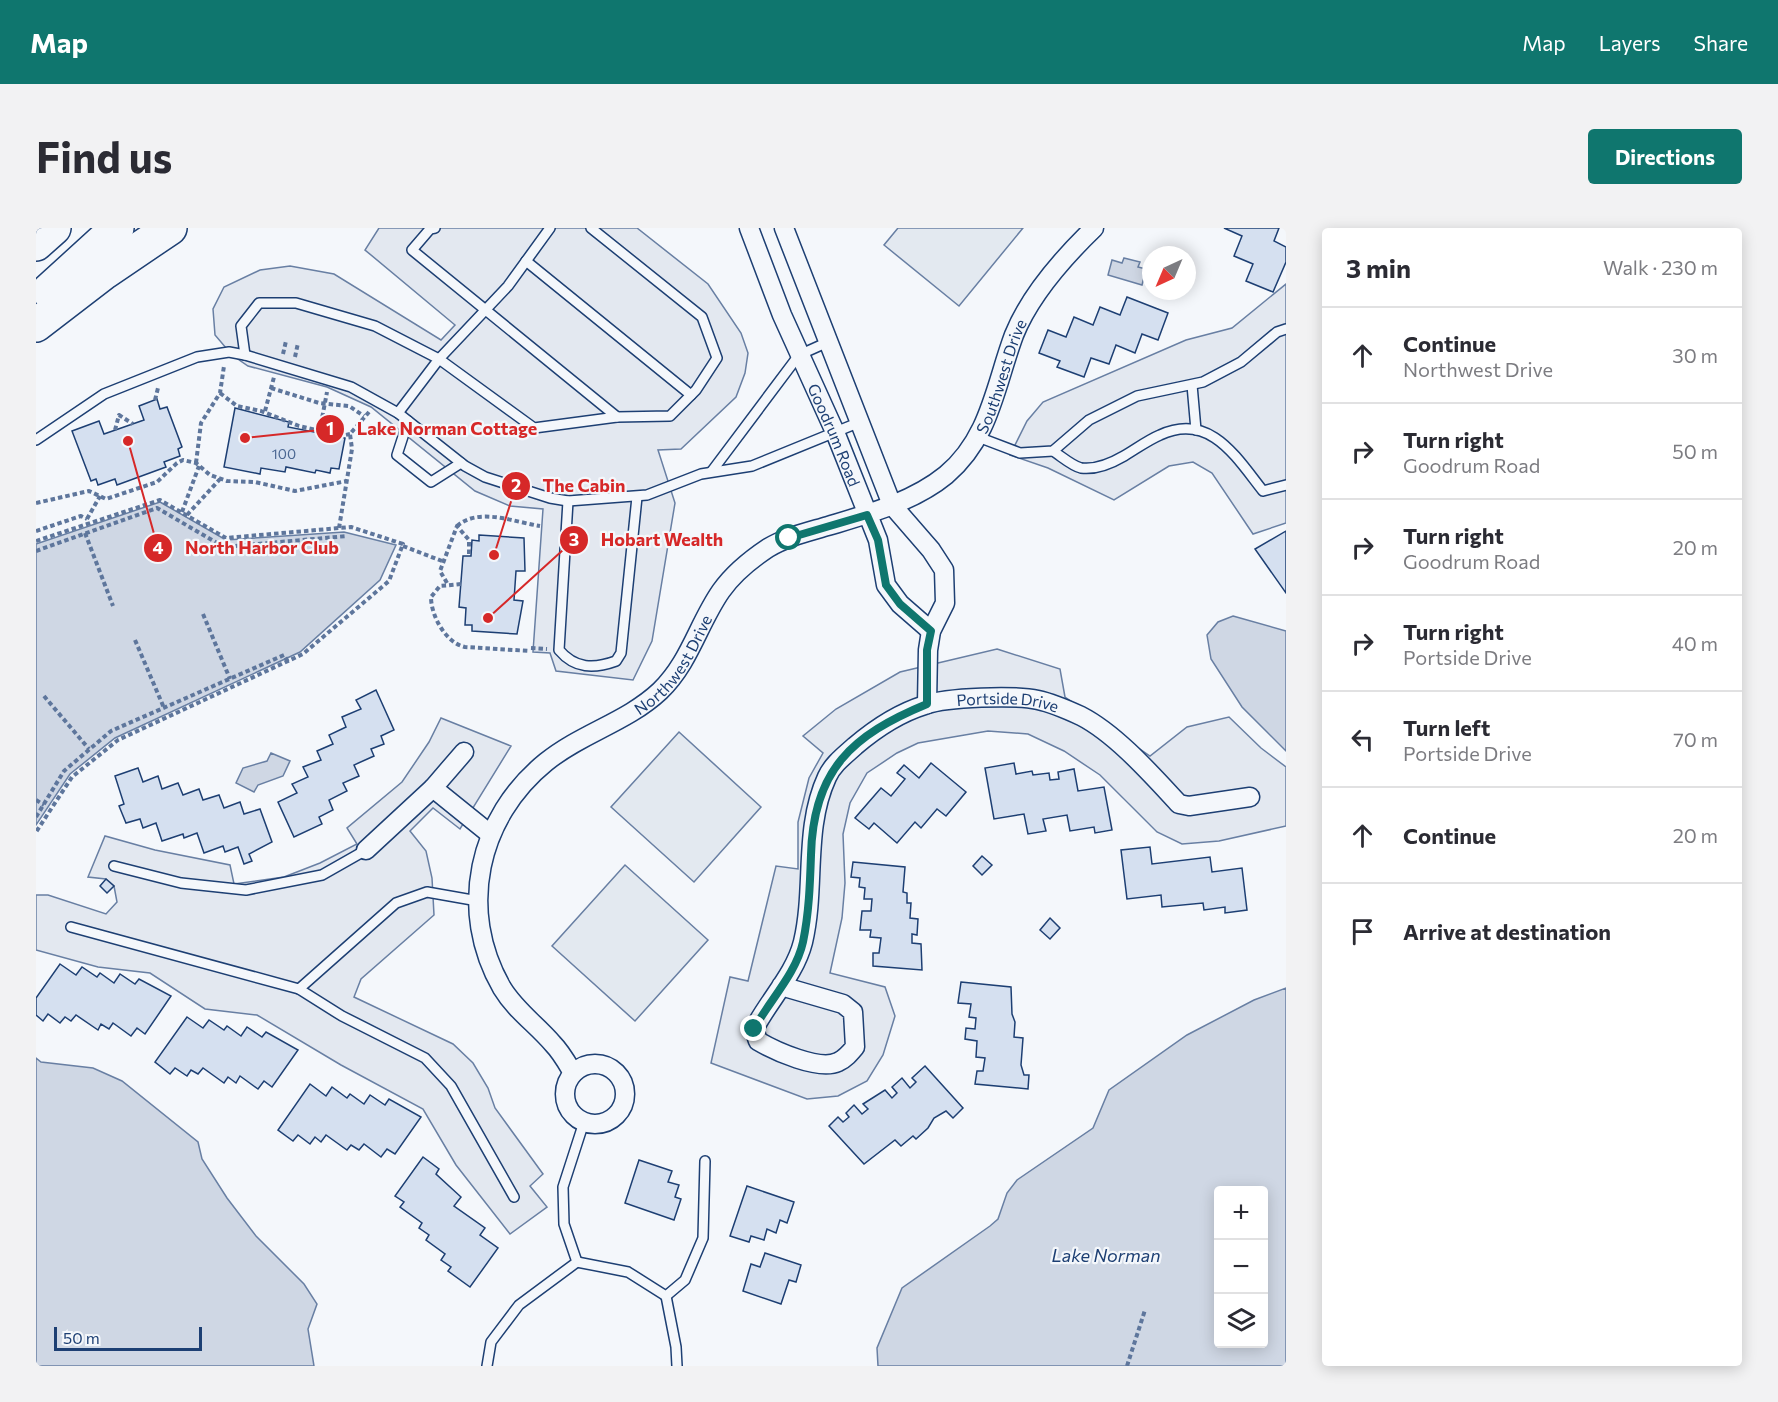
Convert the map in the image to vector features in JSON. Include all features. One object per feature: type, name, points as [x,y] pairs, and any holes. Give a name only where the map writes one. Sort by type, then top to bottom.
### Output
[{"type":"highway","points":[[36,244],[54,228]]},
{"type":"highway","points":[[36,276],[89,228]]},
{"type":"highway","points":[[36,302],[117,228]]},
{"type":"highway","points":[[36,325],[105,272],[170,228]]},
{"type":"street","name":"Goodrum Road","points":[[749,228],[799,355],[836,432],[878,540],[886,585],[900,604],[931,631]]},
{"type":"street","name":"Goodrum Road","points":[[784,228],[892,505],[931,550],[944,570],[945,603],[931,631],[927,650],[927,704]]},
{"type":"street","name":"Southwest Drive","points":[[867,515],[892,505],[945,475],[978,437],[991,412],[1014,335],[1026,310],[1059,266],[1094,228]]},
{"type":"street","name":"Northwest Drive","points":[[573,1072],[553,1044],[514,1005],[501,986],[482,933],[478,901],[481,865],[490,834],[516,792],[548,760],[572,744],[633,713],[663,688],[690,653],[720,593],[743,567],[770,547],[789,538],[867,515]]},
{"type":"street","name":"Portside Drive","points":[[781,986],[803,944],[812,882],[814,812],[828,776],[836,763],[864,738],[896,717],[927,704],[976,699],[1038,700],[1082,717],[1122,746],[1179,804],[1189,806],[1250,797]]},
{"type":"street","points":[[366,850],[433,788],[464,752]]},
{"type":"street","points":[[433,788],[490,834]]},
{"type":"street","points":[[781,986],[843,1004],[853,1012],[855,1047],[844,1059],[836,1064],[821,1064],[776,1051],[758,1041],[754,1029],[781,986]]},
{"type":"street","points":[[590,1064],[608,1066],[616,1072],[625,1089],[621,1110],[605,1122],[584,1122],[568,1108],[565,1098],[568,1080],[573,1072],[590,1064]]},
{"type":"lane","points":[[435,228],[412,250],[617,417]]},
{"type":"lane","points":[[398,413],[439,359],[486,310],[550,228]]},
{"type":"lane","points":[[245,355],[241,326],[259,303],[296,303],[375,326],[439,359],[534,428],[617,417],[670,416],[691,395],[717,358],[702,316],[591,228]]},
{"type":"lane","points":[[526,261],[691,395]]},
{"type":"lane","points":[[1053,451],[1089,420],[1137,396],[1203,382],[1241,362],[1277,332],[1286,329]]},
{"type":"lane","points":[[712,471],[799,355],[828,342]]},
{"type":"lane","points":[[36,441],[104,394],[197,357],[229,352],[351,387],[398,413],[463,465],[503,484],[568,501],[637,497],[712,471],[752,466],[860,422]]},
{"type":"lane","points":[[1192,385],[1196,430]]},
{"type":"lane","points":[[408,421],[398,455],[431,482],[463,465]]},
{"type":"lane","points":[[978,437],[1020,453],[1053,451],[1080,468],[1110,465],[1160,435],[1182,428],[1196,430],[1209,434],[1230,448],[1263,490],[1286,485]]},
{"type":"lane","points":[[568,501],[559,650],[568,661],[580,666],[600,667],[616,661],[621,653],[637,497]]},
{"type":"lane","points":[[114,866],[181,883],[246,890],[322,875],[366,850]]},
{"type":"lane","points":[[299,989],[396,903],[427,892],[478,901]]},
{"type":"lane","points":[[71,927],[299,989],[342,1016],[425,1058],[451,1086],[514,1197]]},
{"type":"lane","points":[[577,1262],[564,1224],[563,1187],[584,1122]]},
{"type":"lane","points":[[666,1296],[685,1280],[703,1238],[705,1161]]},
{"type":"lane","points":[[487,1366],[490,1342],[519,1305],[577,1262],[628,1272],[666,1296],[676,1347],[677,1366]]},
{"type":"path","points":[[182,512],[197,464],[201,423],[220,393],[225,360]]},
{"type":"path","points":[[220,393],[234,405],[267,412],[272,384],[325,404],[349,406],[364,416]]},
{"type":"path","points":[[155,400],[158,388]]},
{"type":"path","points":[[304,426],[320,429],[328,390]]},
{"type":"path","points":[[248,408],[288,420],[299,426],[341,436],[350,434],[370,410]]},
{"type":"path","points":[[115,430],[119,415],[117,409]]},
{"type":"path","points":[[119,415],[133,424]]},
{"type":"path","points":[[339,528],[352,449],[350,434]]},
{"type":"path","points":[[36,503],[89,491],[106,499],[157,482],[183,460],[197,464],[220,479],[303,491],[347,481]]},
{"type":"path","points":[[187,515],[220,479]]},
{"type":"path","points":[[84,525],[100,496]]},
{"type":"path","points":[[36,541],[160,500],[226,538],[351,527],[403,544],[403,546],[442,561]]},
{"type":"path","points":[[152,503],[192,528]]},
{"type":"path","points":[[36,551],[157,508],[224,547],[348,536]]},
{"type":"path","points":[[36,531],[81,516],[87,519]]},
{"type":"path","points":[[447,583],[440,576],[442,561],[456,527],[471,517],[484,516],[540,526]]},
{"type":"path","points":[[456,527],[469,540],[469,555]]},
{"type":"path","points":[[85,533],[113,606]]},
{"type":"path","points":[[36,832],[72,777],[117,740],[303,654],[389,581],[403,546]]},
{"type":"path","points":[[461,584],[447,583],[435,589],[431,601],[448,637],[455,644],[465,647],[530,651]]},
{"type":"path","points":[[203,614],[230,679]]},
{"type":"path","points":[[135,640],[164,708]]},
{"type":"path","points":[[36,817],[64,771],[111,731],[284,655],[288,662]]},
{"type":"path","points":[[44,696],[89,749]]},
{"type":"path","points":[[36,800],[44,805]]},
{"type":"path","points":[[1126,1366],[1145,1310]]},
{"type":"shaded area","points":[[379,228],[637,228],[708,284],[741,333],[748,353],[745,373],[736,397],[681,449],[658,450],[675,503],[652,641],[633,680],[556,671],[550,653],[533,652],[543,509],[510,506],[475,491],[371,407],[327,387],[248,366],[232,355],[215,335],[213,309],[224,287],[260,270],[290,266],[334,274],[441,340],[455,325],[365,250]]},
{"type":"shaded area","points":[[898,228],[1023,228],[959,306],[884,245]]},
{"type":"shaded area","points":[[1286,284],[1286,523],[1253,534],[1212,473],[1193,462],[1169,466],[1114,500],[1048,468],[1010,455],[1027,421],[1043,402],[1186,340],[1232,328]]},
{"type":"shaded area","points":[[997,649],[1060,669],[1065,697],[1150,756],[1187,727],[1229,717],[1261,748],[1286,767],[1286,826],[1219,841],[1182,844],[1157,832],[1100,775],[1064,751],[1028,734],[988,731],[918,743],[897,753],[867,773],[850,803],[843,834],[845,883],[842,918],[830,973],[885,987],[895,1016],[883,1055],[867,1081],[838,1096],[807,1099],[711,1063],[730,977],[748,981],[776,866],[798,869],[798,822],[809,778],[823,753],[803,736],[836,709],[900,672]]},
{"type":"shaded area","points":[[441,718],[511,746],[460,829],[433,808],[410,831],[426,851],[432,878],[434,915],[361,979],[354,997],[453,1044],[473,1063],[488,1088],[495,1108],[543,1174],[530,1186],[547,1207],[510,1234],[456,1165],[423,1109],[341,1065],[257,1015],[205,1009],[150,973],[98,967],[36,950],[36,895],[48,895],[106,914],[117,902],[114,886],[106,879],[88,877],[105,836],[155,850],[230,865],[234,884],[284,877],[320,863],[357,844],[347,828],[402,782],[429,742]]},
{"type":"shaded area","points":[[679,732],[761,807],[694,882],[611,807]]},
{"type":"shaded area","points":[[625,865],[708,940],[635,1021],[552,946]]},
{"type":"water","points":[[1124,258],[1140,262],[1138,267],[1142,268],[1142,285],[1108,275],[1112,260],[1122,263]]},
{"type":"water","points":[[160,502],[226,540],[344,532],[396,545],[380,580],[300,652],[115,738],[70,774],[36,825],[36,544]]},
{"type":"water","points":[[1233,616],[1286,631],[1286,751],[1242,707],[1211,659],[1207,635],[1218,622]]},
{"type":"water","points":[[271,753],[290,761],[283,776],[258,785],[254,792],[236,783],[243,768],[267,761]]},
{"type":"water","name":"Lake Norman","points":[[1286,988],[1286,1366],[878,1366],[877,1348],[902,1288],[998,1219],[1007,1193],[1017,1180],[1093,1128],[1109,1090],[1187,1035],[1254,1000]]},
{"type":"water","points":[[36,1058],[41,1062],[93,1068],[122,1081],[198,1142],[202,1159],[227,1198],[256,1236],[304,1284],[317,1304],[308,1329],[314,1366],[36,1366]]},
{"type":"building","points":[[1224,228],[1279,228],[1274,241],[1286,247],[1286,262],[1273,292],[1246,281],[1253,264],[1234,256],[1242,236]]},
{"type":"building","points":[[1127,297],[1168,313],[1158,340],[1142,334],[1135,353],[1116,345],[1109,364],[1091,358],[1084,377],[1057,367],[1060,361],[1039,353],[1048,330],[1066,337],[1074,317],[1093,325],[1100,307],[1120,315]]},
{"type":"building","points":[[157,399],[160,409],[167,407],[182,447],[178,449],[180,456],[164,462],[166,467],[117,485],[115,479],[98,485],[96,479],[91,481],[72,431],[99,421],[104,434],[144,420],[139,406]]},
{"type":"building","points":[[235,408],[289,422],[288,427],[345,438],[339,469],[331,468],[330,473],[316,470],[315,473],[286,467],[285,472],[261,468],[260,474],[224,467]]},
{"type":"building","points":[[1286,531],[1286,593],[1255,549]]},
{"type":"building","points":[[479,535],[524,538],[525,571],[516,571],[514,600],[523,601],[517,634],[472,631],[472,625],[465,625],[466,608],[459,607],[463,556],[471,556],[472,540],[479,541]]},
{"type":"building","points":[[376,690],[394,730],[381,736],[384,744],[371,749],[374,756],[354,765],[359,776],[343,783],[347,791],[329,800],[333,810],[319,817],[322,824],[294,837],[278,802],[297,793],[292,784],[308,777],[303,767],[321,760],[317,751],[333,744],[329,735],[346,727],[342,717],[361,709],[356,700]]},
{"type":"building","points":[[931,763],[966,792],[946,816],[937,809],[921,828],[915,822],[897,843],[874,823],[869,829],[855,818],[881,788],[891,796],[905,779],[897,773],[904,765],[919,778]]},
{"type":"building","points":[[1014,763],[1016,774],[1032,771],[1033,775],[1049,773],[1050,780],[1059,779],[1058,772],[1074,769],[1078,791],[1104,787],[1112,830],[1095,833],[1094,827],[1070,831],[1067,815],[1043,819],[1046,831],[1028,834],[1024,814],[994,819],[985,768]]},
{"type":"building","points":[[138,768],[143,782],[158,776],[162,789],[178,783],[183,795],[199,789],[203,800],[219,795],[224,808],[240,802],[244,814],[260,809],[272,842],[249,854],[252,861],[244,864],[238,847],[225,852],[223,846],[204,853],[197,833],[184,838],[183,834],[162,841],[156,823],[143,828],[140,819],[126,823],[119,806],[124,804],[115,776]]},
{"type":"building","points":[[1150,847],[1152,864],[1210,857],[1212,872],[1242,868],[1247,910],[1225,913],[1225,907],[1204,910],[1203,903],[1162,907],[1161,895],[1127,899],[1121,850]]},
{"type":"building","points":[[982,856],[992,865],[982,875],[973,866]]},
{"type":"building","points":[[853,862],[905,867],[903,892],[907,893],[907,903],[911,903],[910,918],[918,919],[917,935],[912,934],[912,943],[921,944],[922,970],[873,966],[873,953],[879,953],[881,938],[870,937],[871,930],[860,930],[862,911],[871,911],[872,899],[864,899],[865,888],[859,887],[860,878],[851,877]]},
{"type":"building","points":[[106,879],[114,886],[107,893],[100,886]]},
{"type":"building","points":[[1050,918],[1060,928],[1050,939],[1040,930]]},
{"type":"building","points":[[60,964],[76,975],[82,967],[97,977],[100,973],[114,983],[120,974],[135,984],[139,979],[171,996],[145,1034],[137,1028],[131,1036],[113,1023],[109,1029],[101,1024],[98,1030],[76,1015],[71,1021],[65,1017],[60,1023],[48,1014],[43,1021],[36,1015],[36,998]]},
{"type":"building","points":[[961,982],[1011,987],[1012,1014],[1015,1022],[1014,1037],[1023,1038],[1021,1065],[1024,1075],[1029,1075],[1028,1089],[975,1084],[977,1071],[983,1071],[985,1058],[976,1057],[977,1041],[965,1039],[966,1028],[975,1029],[976,1018],[969,1017],[971,1004],[958,1003]]},
{"type":"building","points":[[187,1017],[203,1028],[209,1020],[224,1030],[227,1026],[241,1036],[247,1027],[262,1037],[266,1032],[298,1050],[272,1087],[264,1081],[258,1089],[240,1076],[236,1083],[228,1077],[224,1083],[203,1068],[198,1074],[191,1070],[187,1076],[175,1068],[170,1074],[155,1062]]},
{"type":"building","points":[[925,1066],[963,1108],[953,1118],[946,1111],[934,1118],[928,1128],[916,1139],[913,1136],[901,1146],[895,1140],[864,1164],[829,1126],[838,1117],[843,1122],[849,1117],[846,1113],[854,1105],[862,1114],[868,1109],[863,1104],[885,1090],[892,1098],[897,1093],[892,1087],[902,1078],[910,1088],[916,1082],[912,1078]]},
{"type":"building","points":[[310,1084],[326,1096],[332,1087],[347,1098],[350,1094],[364,1104],[370,1095],[385,1105],[389,1099],[421,1117],[395,1154],[387,1149],[381,1157],[364,1144],[359,1150],[351,1145],[347,1150],[326,1135],[321,1142],[315,1137],[310,1144],[298,1135],[293,1141],[278,1130]]},
{"type":"building","points":[[423,1157],[439,1169],[436,1174],[461,1197],[454,1206],[485,1228],[480,1235],[498,1248],[470,1287],[448,1271],[451,1267],[441,1260],[445,1254],[426,1240],[429,1235],[419,1228],[422,1223],[400,1207],[404,1202],[395,1196]]},
{"type":"building","points":[[639,1160],[672,1171],[668,1182],[679,1185],[675,1197],[681,1199],[674,1220],[625,1203]]},
{"type":"building","points":[[747,1186],[794,1202],[787,1223],[780,1220],[776,1233],[767,1229],[764,1240],[751,1236],[749,1242],[730,1236]]},
{"type":"building","points":[[765,1253],[801,1265],[796,1282],[789,1280],[781,1304],[743,1291],[751,1264],[760,1267]]},
{"type":"place","name":"Lake Norman Cottage","points":[[245,438]]},
{"type":"place","name":"North Harbor Club","points":[[128,441]]},
{"type":"place","name":"The Cabin","points":[[494,555]]},
{"type":"place","name":"Hobart Wealth","points":[[488,618]]},
{"type":"route","points":[[754,1029],[766,1007],[787,978],[803,944],[812,882],[814,812],[828,776],[836,763],[864,738],[896,717],[927,704],[927,650],[931,631],[900,604],[886,585],[878,540],[867,515],[789,538]]}]
